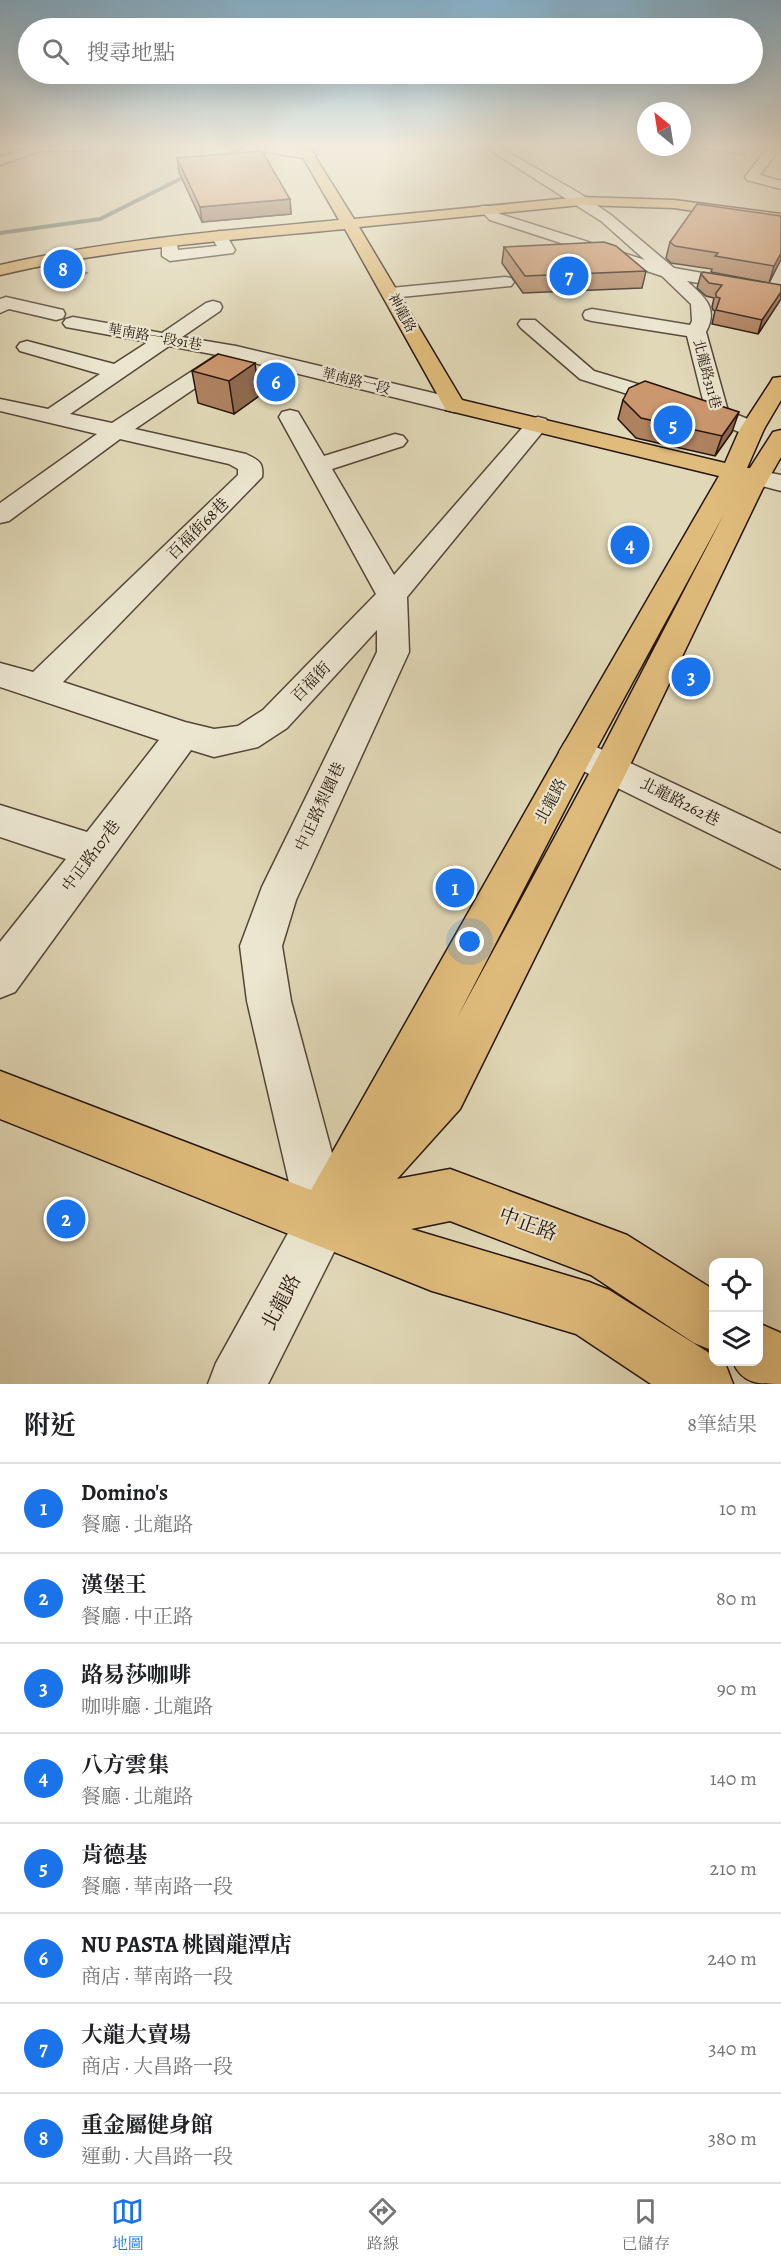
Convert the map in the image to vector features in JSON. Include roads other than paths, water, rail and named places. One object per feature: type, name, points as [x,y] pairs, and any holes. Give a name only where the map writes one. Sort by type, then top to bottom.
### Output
[{"type":"main road","name":"神龍路","points":[[343,212],[454,405]]},
{"type":"main road","points":[[0,262],[49,250],[122,239],[429,212]]},
{"type":"main road","points":[[219,236],[347,219],[441,212]]},
{"type":"main road","points":[[746,212],[779,215]]},
{"type":"main road","points":[[0,270],[95,250],[170,241]]},
{"type":"main road","name":"北龍路","points":[[756,477],[752,429],[781,382]]},
{"type":"main road","name":"華南路一段","points":[[454,405],[756,477]]},
{"type":"main road","name":"北龍路","points":[[324,1220],[443,1092],[594,760],[781,437]]},
{"type":"main road","points":[[0,1095],[432,1264],[588,1310],[704,1384]]},
{"type":"main road","name":"中正路","points":[[324,1220],[450,1195],[608,1254],[709,1320]]},
{"type":"main road","points":[[763,1355],[781,1368]]},
{"type":"street","points":[[490,212],[495,217],[667,272],[781,292]]},
{"type":"street","points":[[592,315],[696,332],[702,321],[700,303],[629,236],[596,212]]},
{"type":"street","points":[[170,241],[170,256],[227,249],[219,236]]},
{"type":"street","points":[[391,292],[505,282]]},
{"type":"street","name":"華南路一段91巷","points":[[0,307],[6,303],[167,340],[236,352]]},
{"type":"street","points":[[52,416],[213,307]]},
{"type":"street","name":"北龍路311巷","points":[[528,324],[587,375],[718,415],[752,429]]},
{"type":"street","name":"北龍路311巷","points":[[696,332],[718,415]]},
{"type":"street","points":[[27,347],[118,372]]},
{"type":"street","points":[[0,515],[116,431],[236,352]]},
{"type":"street","name":"華南路一段","points":[[236,352],[454,405]]},
{"type":"street","points":[[2,405],[116,431]]},
{"type":"street","name":"中正路梨園巷","points":[[291,417],[392,596],[393,652],[276,900],[261,946],[269,1001],[324,1220]]},
{"type":"street","name":"百福街","points":[[0,675],[214,743],[246,738],[275,719],[392,596],[538,424]]},
{"type":"street","name":"百福街68巷","points":[[39,686],[250,477],[251,466],[237,459],[116,431]]},
{"type":"street","points":[[318,466],[395,441]]},
{"type":"street","name":"中正路107巷","points":[[0,977],[183,735]]},
{"type":"street","name":"北龍路262巷","points":[[594,760],[781,852]]},
{"type":"street","points":[[0,821],[94,851]]},
{"type":"street","name":"北龍路","points":[[237,1384],[324,1220]]},
{"type":"waterway","points":[[0,233],[100,219],[115,212]]},
{"type":"place","name":"重金屬健身館","points":[[63,269]]},
{"type":"place","name":"大龍大賣場","points":[[569,276]]},
{"type":"place","name":"NU PASTA 桃園龍潭店","points":[[276,382]]},
{"type":"place","name":"肯德基","points":[[673,425]]},
{"type":"place","name":"八方雲集","points":[[630,545]]},
{"type":"place","name":"路易莎咖啡","points":[[691,677]]},
{"type":"place","name":"Domino's","points":[[455,888]]},
{"type":"place","name":"漢堡王","points":[[66,1219]]}]
